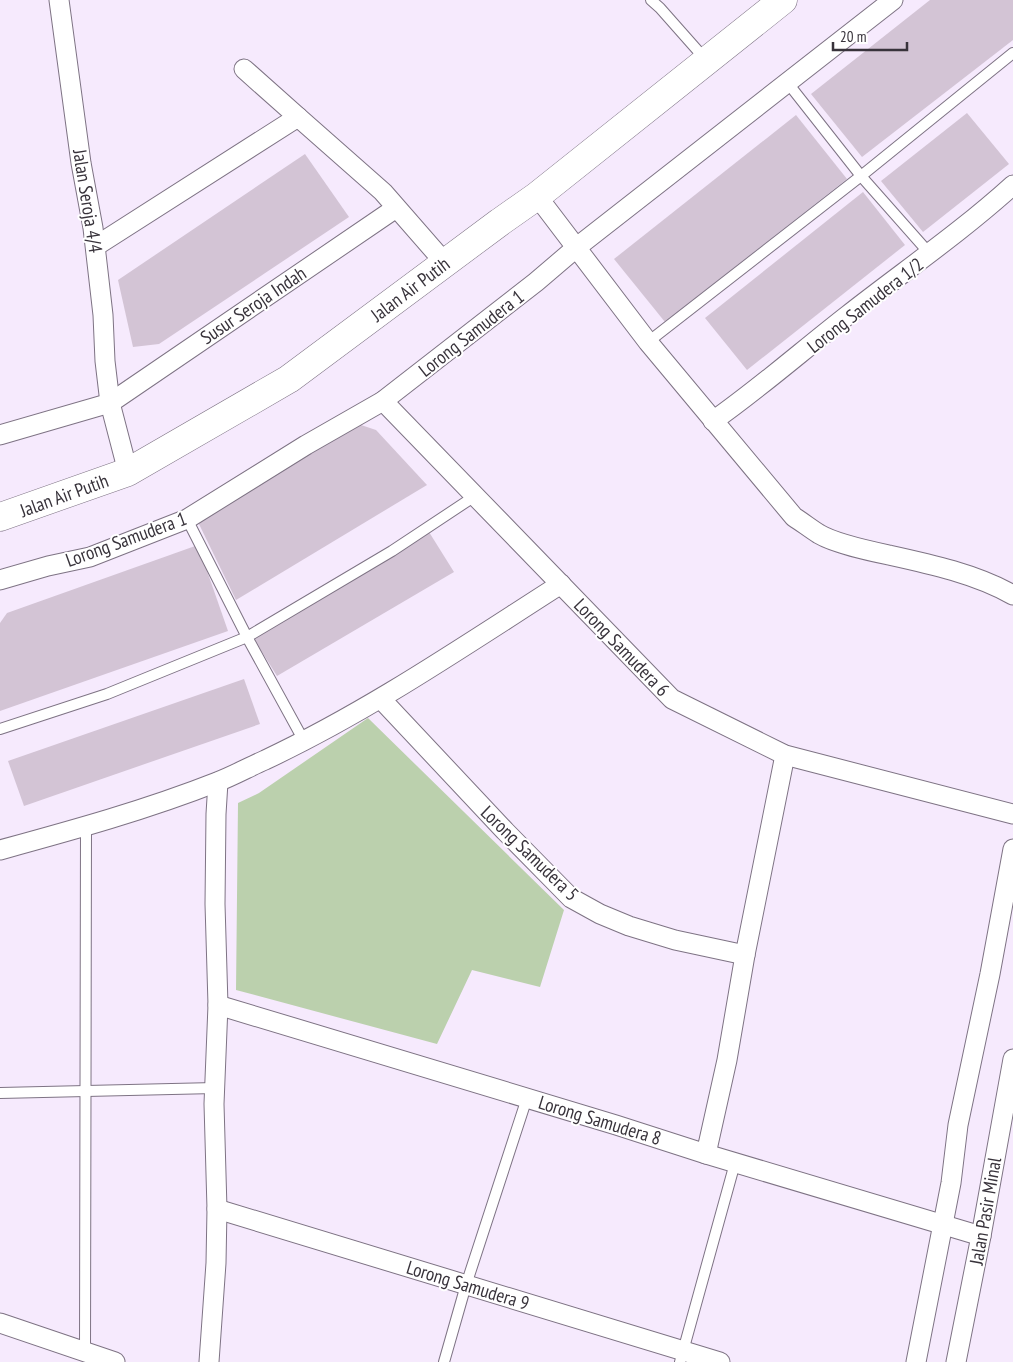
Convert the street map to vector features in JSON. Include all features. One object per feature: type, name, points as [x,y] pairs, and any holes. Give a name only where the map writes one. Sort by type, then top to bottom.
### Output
[{"type":"main road","name":"Jalan Air Putih","points":[[0,517],[128,472],[289,379],[537,196],[707,61],[777,2]]},
{"type":"street","name":"Jalan Seroja 4/4","points":[[59,0],[81,163],[96,246],[110,403],[128,472]]},
{"type":"street","name":"Lorong Samudera 1","points":[[0,580],[90,556],[187,519],[306,445],[383,401],[521,294],[576,247],[893,0]]},
{"type":"street","points":[[244,69],[383,192],[446,263]]},
{"type":"street","points":[[96,246],[298,117]]},
{"type":"street","name":"Lorong Samudera 1/2","points":[[713,421],[783,369],[849,314],[930,254],[1013,185]]},
{"type":"street","points":[[537,196],[648,342],[794,516],[820,535],[865,550],[908,559],[956,573],[987,583],[1013,595]]},
{"type":"street","name":"Susur Seroja Indah","points":[[110,403],[396,208]]},
{"type":"street","name":"Lorong Samudera 6","points":[[383,401],[672,698],[785,755],[1013,814]]},
{"type":"street","points":[[0,436],[110,403]]},
{"type":"street","points":[[0,850],[86,826],[218,782],[304,741],[381,699],[561,584]]},
{"type":"street","name":"Lorong Samudera 5","points":[[381,699],[571,898],[600,914],[629,926],[675,940],[744,955]]},
{"type":"street","points":[[706,1154],[727,1060],[744,955],[785,755]]},
{"type":"street","points":[[209,1362],[215,1292],[217,1209],[215,1088],[218,1005],[215,904],[218,782]]},
{"type":"street","points":[[916,1362],[951,1183],[958,1125],[990,974],[1013,849]]},
{"type":"street","name":"Lorong Samudera 8","points":[[218,1005],[981,1236]]},
{"type":"street","name":"Jalan Pasir Minal","points":[[956,1362],[1013,1059]]},
{"type":"street","name":"Lorong Samudera 9","points":[[217,1209],[466,1285],[682,1356],[720,1362]]},
{"type":"street","points":[[0,1323],[115,1362]]},
{"type":"lane","points":[[651,0],[707,61]]},
{"type":"lane","points":[[648,342],[861,176],[1013,53]]},
{"type":"lane","points":[[787,82],[861,176],[930,254]]},
{"type":"lane","points":[[0,729],[107,694],[247,637],[392,551],[475,496]]},
{"type":"lane","points":[[187,519],[247,637],[304,741]]},
{"type":"lane","points":[[85,1352],[86,826]]},
{"type":"lane","points":[[0,1093],[215,1088]]},
{"type":"lane","points":[[444,1362],[466,1285],[527,1098]]},
{"type":"lane","points":[[682,1356],[735,1163]]},
{"type":"green space","points":[[368,718],[564,910],[540,987],[472,970],[437,1044],[236,990],[238,803],[259,793]]},
{"type":"building","points":[[930,0],[1013,0],[1013,40],[862,157],[811,94]]},
{"type":"building","points":[[967,113],[1009,164],[923,232],[881,181]]},
{"type":"building","points":[[796,115],[847,179],[665,322],[614,259]]},
{"type":"building","points":[[305,154],[349,217],[159,344],[133,347],[118,280]]},
{"type":"building","points":[[863,192],[905,245],[747,370],[705,318]]},
{"type":"building","points":[[352,422],[376,430],[427,485],[236,600],[197,520]]},
{"type":"building","points":[[429,532],[454,572],[277,676],[252,636]]},
{"type":"building","points":[[198,545],[228,631],[0,711],[0,623],[7,613]]},
{"type":"building","points":[[244,679],[260,724],[24,806],[8,761]]}]
